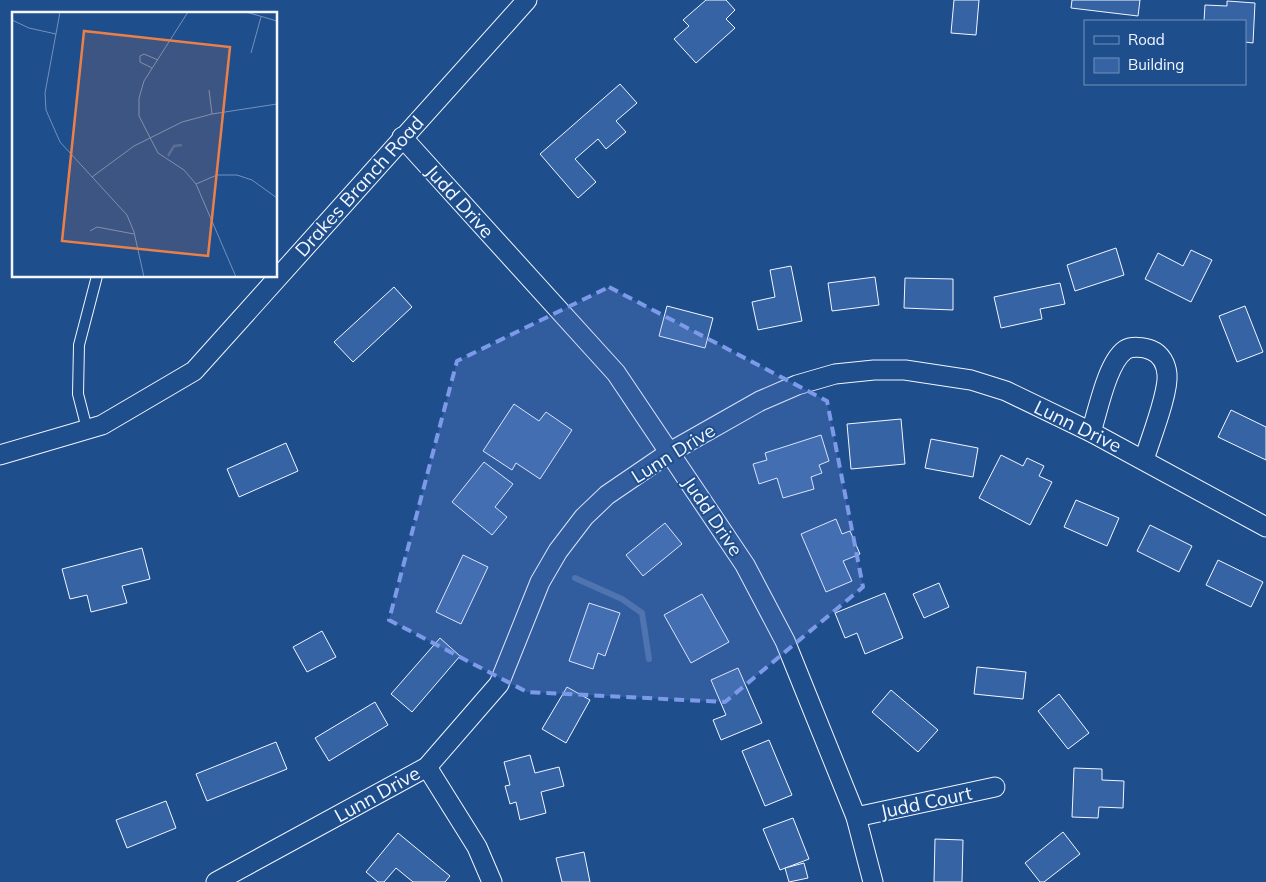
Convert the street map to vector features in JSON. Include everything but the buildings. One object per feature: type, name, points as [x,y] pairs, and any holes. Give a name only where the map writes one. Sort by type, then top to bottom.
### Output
[{"type":"street","name":"Drakes Branch Road","points":[[278,277],[527,0]]},
{"type":"street","name":"Judd Drive","points":[[402,138],[616,373],[745,565],[784,641],[856,818],[873,882]]},
{"type":"street","name":"Drakes Branch Road","points":[[0,455],[102,425],[194,371],[277,278]]},
{"type":"street","points":[[1091,432],[1108,380],[1120,355],[1126,349],[1135,348],[1153,351],[1161,356],[1168,377],[1144,460]]},
{"type":"street","name":"Lunn Drive","points":[[216,882],[426,767],[499,684],[540,582],[558,551],[584,517],[607,495],[670,452],[760,401],[797,385],[835,374],[874,370],[913,370],[971,380],[1006,391],[1091,432],[1266,527]]},
{"type":"street","points":[[426,767],[477,847],[492,882]]},
{"type":"street","name":"Judd Court","points":[[856,818],[995,787]]},
{"type":"lane","points":[[87,429],[78,394],[79,345],[96,278]]},
{"type":"highlighted area","points":[[609,287],[827,401],[863,587],[725,702],[527,692],[389,620],[457,361]]},
{"type":"waterway","points":[[575,578],[622,599],[642,613],[649,659]]}]
